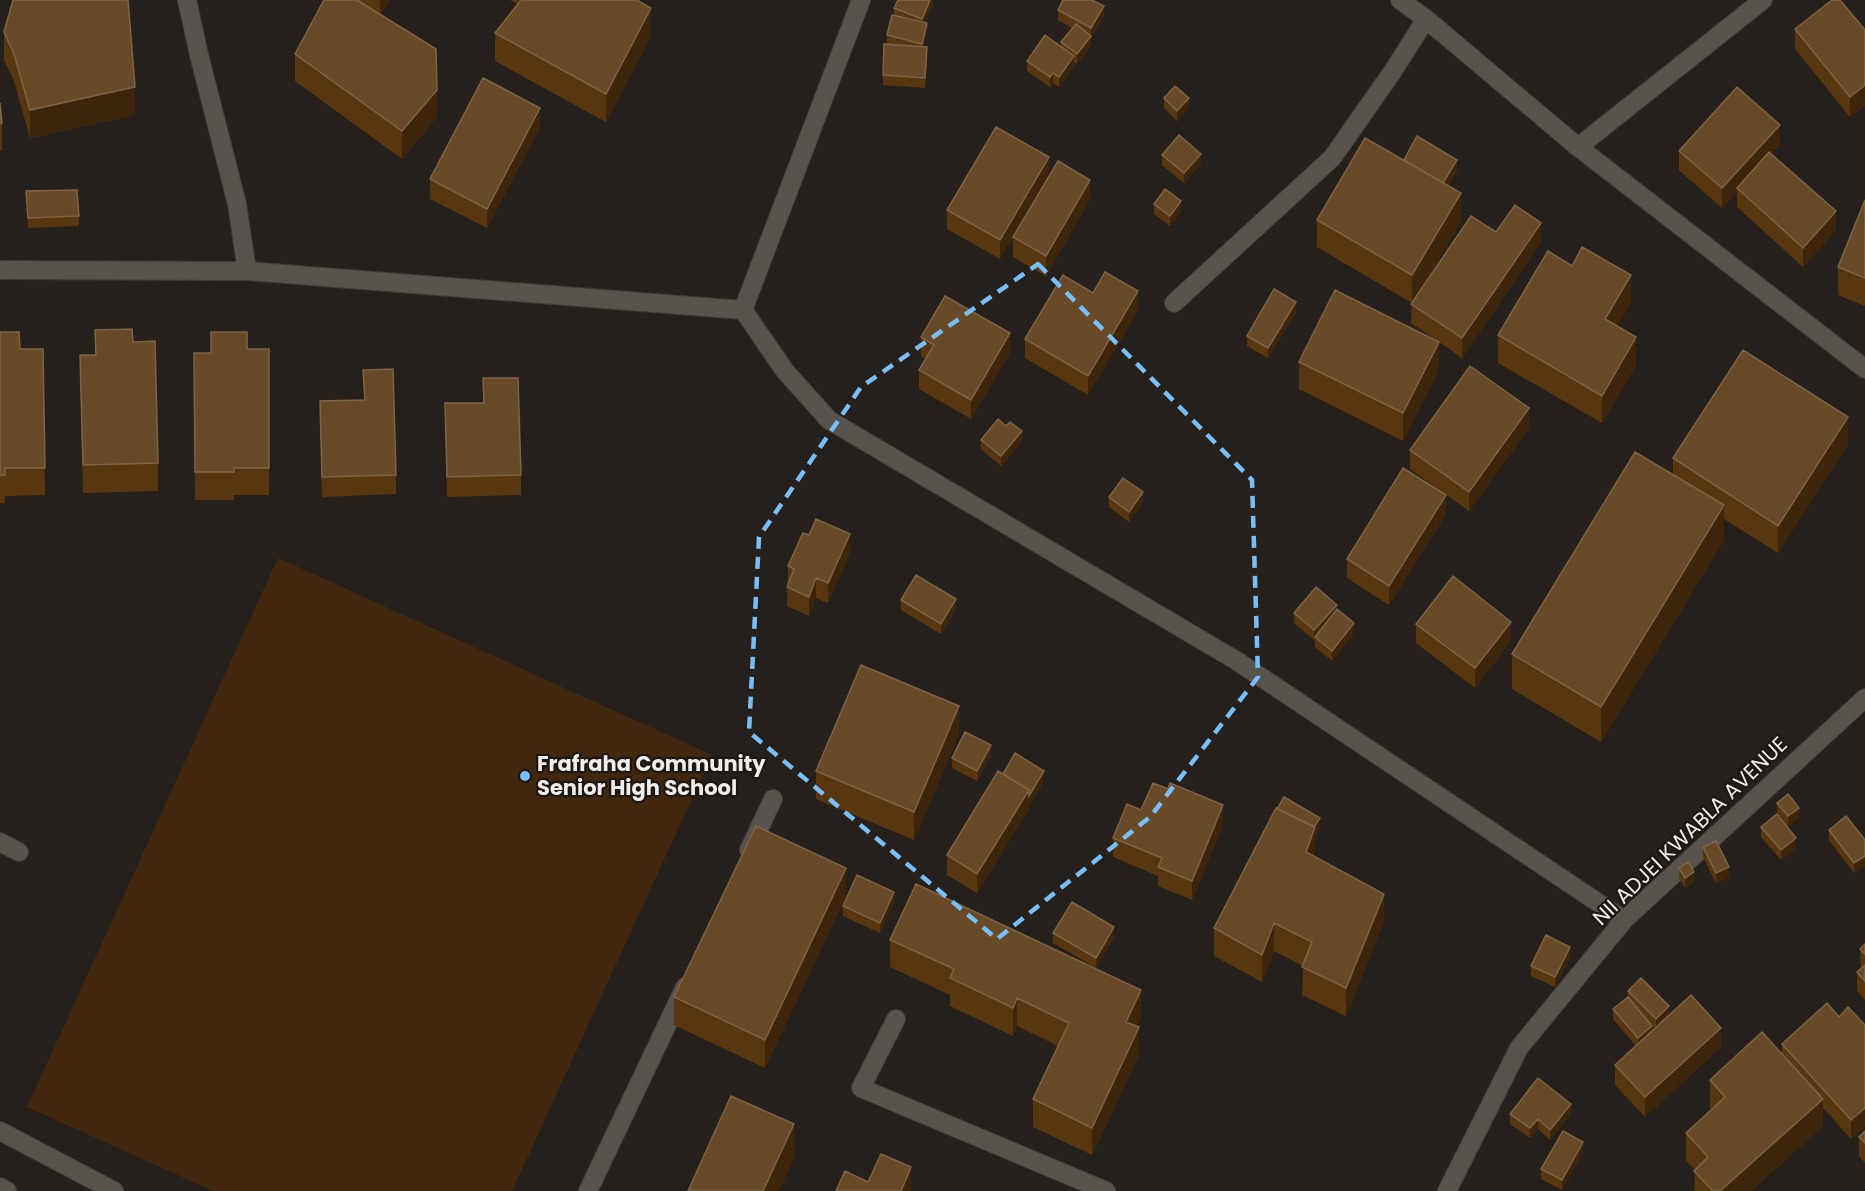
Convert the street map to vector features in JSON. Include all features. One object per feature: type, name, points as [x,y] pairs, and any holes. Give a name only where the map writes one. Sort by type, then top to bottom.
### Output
[{"type":"street","points":[[187,0],[237,204],[247,271]]},
{"type":"street","points":[[743,310],[861,0]]},
{"type":"street","points":[[1400,0],[1426,19],[1578,147],[1865,369]]},
{"type":"street","points":[[1578,147],[1763,0]]},
{"type":"street","points":[[1174,303],[1332,158],[1426,19]]},
{"type":"street","points":[[0,270],[247,271],[743,310]]},
{"type":"street","points":[[743,310],[785,371],[829,420],[1237,662],[1624,920]]},
{"type":"street","name":"NII ADJEI KWABLA AVENUE","points":[[1447,1191],[1519,1048],[1624,920],[1865,698]]},
{"type":"street","points":[[743,863],[773,799]]},
{"type":"street","points":[[0,842],[19,852]]},
{"type":"street","points":[[588,1191],[693,969]]},
{"type":"street","points":[[896,1019],[861,1088],[1106,1191]]},
{"type":"street","points":[[0,1131],[114,1191]]},
{"type":"street","points":[[0,1187],[7,1191]]},
{"type":"highlighted area","points":[[1038,264],[1252,480],[1258,677],[1150,817],[997,939],[749,732],[759,537],[861,387]]},
{"type":"shaded area","points":[[278,558],[712,755],[512,1191],[213,1191],[27,1107]]},
{"type":"building","points":[[13,0],[128,0],[135,87],[30,110],[14,54],[4,32]]},
{"type":"building","points":[[324,0],[357,0],[436,49],[437,90],[402,131],[295,54]]},
{"type":"building","points":[[521,0],[637,0],[651,8],[606,94],[495,33]]},
{"type":"building","points":[[898,0],[930,0],[922,19],[894,8]]},
{"type":"building","points":[[1063,0],[1092,0],[1104,6],[1091,28],[1058,10]]},
{"type":"building","points":[[1832,0],[1840,0],[1865,30],[1865,85],[1850,97],[1795,29]]},
{"type":"building","points":[[892,15],[927,23],[922,44],[887,35]]},
{"type":"building","points":[[1076,24],[1091,36],[1077,54],[1061,42]]},
{"type":"building","points":[[1045,35],[1074,56],[1059,77],[1053,73],[1050,77],[1027,61]]},
{"type":"building","points":[[884,44],[927,47],[925,78],[883,75]]},
{"type":"building","points":[[483,78],[540,108],[487,209],[430,179]]},
{"type":"building","points":[[1175,86],[1189,98],[1177,111],[1164,98]]},
{"type":"building","points":[[1737,87],[1780,125],[1722,188],[1679,151]]},
{"type":"building","points":[[996,127],[1049,157],[1000,240],[947,210]]},
{"type":"building","points":[[1179,135],[1201,154],[1184,173],[1162,155]]},
{"type":"building","points":[[1417,136],[1457,160],[1443,183],[1404,160]]},
{"type":"building","points":[[1365,138],[1461,193],[1412,275],[1317,220]]},
{"type":"building","points":[[1769,152],[1836,211],[1803,248],[1737,188]]},
{"type":"building","points":[[1058,161],[1090,180],[1046,256],[1013,237]]},
{"type":"building","points":[[1165,189],[1181,201],[1170,216],[1154,204]]},
{"type":"building","points":[[77,190],[79,216],[28,218],[26,191]]},
{"type":"building","points":[[1865,200],[1865,278],[1838,267]]},
{"type":"building","points":[[1515,205],[1541,223],[1462,338],[1411,304],[1471,216],[1496,232]]},
{"type":"building","points":[[1582,247],[1631,275],[1605,319],[1636,337],[1602,396],[1498,335],[1548,251],[1572,266]]},
{"type":"building","points":[[1105,272],[1138,291],[1088,376],[1025,339],[1063,275],[1093,293]]},
{"type":"building","points":[[1274,289],[1296,302],[1268,348],[1247,336]]},
{"type":"building","points":[[1335,290],[1439,342],[1403,413],[1299,362]]},
{"type":"building","points":[[945,296],[1010,333],[971,400],[919,370],[934,345],[921,337]]},
{"type":"building","points":[[132,329],[133,342],[155,341],[158,463],[83,465],[80,355],[96,355],[95,330]]},
{"type":"building","points":[[0,332],[19,332],[20,349],[43,349],[45,468],[5,468],[5,475],[0,475]]},
{"type":"building","points":[[211,332],[247,332],[247,349],[269,349],[269,468],[234,468],[234,472],[195,472],[194,353],[211,353]]},
{"type":"building","points":[[1743,350],[1848,417],[1778,526],[1673,458]]},
{"type":"building","points":[[1470,366],[1529,408],[1469,492],[1410,450]]},
{"type":"building","points":[[393,369],[396,475],[322,477],[320,401],[365,400],[363,370]]},
{"type":"building","points":[[483,378],[518,378],[521,475],[447,477],[445,403],[484,403]]},
{"type":"building","points":[[998,419],[1006,426],[1010,422],[1022,431],[1001,456],[981,440]]},
{"type":"building","points":[[1635,452],[1724,505],[1601,707],[1512,654]]},
{"type":"building","points":[[1403,468],[1446,495],[1389,586],[1347,559]]},
{"type":"building","points":[[1123,478],[1143,492],[1129,512],[1109,497]]},
{"type":"building","points":[[816,519],[850,534],[828,583],[816,578],[809,597],[787,587],[794,569],[788,566],[803,533],[809,535]]},
{"type":"building","points":[[916,575],[956,599],[941,624],[901,600]]},
{"type":"building","points":[[1453,576],[1511,622],[1475,668],[1416,624]]},
{"type":"building","points":[[1316,587],[1337,605],[1314,630],[1294,613]]},
{"type":"building","points":[[1337,609],[1354,623],[1332,651],[1315,637]]},
{"type":"building","points":[[861,665],[959,706],[914,812],[816,771]]},
{"type":"building","points":[[965,732],[991,745],[977,771],[952,758]]},
{"type":"building","points":[[1015,753],[1044,771],[1029,796],[1029,790],[1003,774]]},
{"type":"building","points":[[998,771],[1029,790],[977,874],[947,855]]},
{"type":"building","points":[[1153,783],[1168,789],[1170,783],[1223,805],[1192,881],[1158,867],[1162,858],[1113,838],[1127,804],[1141,810]]},
{"type":"building","points":[[1788,794],[1799,808],[1788,816],[1777,803]]},
{"type":"building","points":[[1284,797],[1320,818],[1314,827],[1277,809]]},
{"type":"building","points":[[1276,808],[1315,827],[1306,852],[1384,894],[1346,988],[1302,967],[1312,942],[1274,923],[1262,955],[1214,928]]},
{"type":"building","points":[[1777,814],[1796,838],[1781,850],[1761,827]]},
{"type":"building","points":[[1846,816],[1865,840],[1865,856],[1854,863],[1829,830]]},
{"type":"building","points":[[756,826],[846,868],[765,1040],[674,997]]},
{"type":"building","points":[[1716,841],[1729,867],[1716,873],[1703,847]]},
{"type":"building","points":[[1688,862],[1694,872],[1685,878],[1679,868]]},
{"type":"building","points":[[857,875],[894,892],[880,923],[843,906]]},
{"type":"building","points":[[916,884],[1141,990],[1126,1022],[1139,1027],[1092,1128],[1033,1099],[1069,1023],[1017,998],[1013,1008],[950,978],[954,969],[890,940]]},
{"type":"building","points":[[1072,902],[1114,927],[1096,958],[1053,933]]},
{"type":"building","points":[[1546,935],[1570,947],[1555,977],[1531,966]]},
{"type":"building","points":[[1865,944],[1865,954],[1860,949]]},
{"type":"building","points":[[1865,965],[1865,981],[1857,972]]},
{"type":"building","points":[[1641,978],[1669,1006],[1656,1019],[1628,991]]},
{"type":"building","points":[[1691,995],[1721,1028],[1645,1097],[1615,1065]]},
{"type":"building","points":[[1628,997],[1652,1026],[1638,1038],[1613,1009]]},
{"type":"building","points":[[1827,1003],[1839,1017],[1848,1007],[1865,1025],[1865,1108],[1851,1120],[1782,1044]]},
{"type":"building","points":[[1762,1032],[1823,1099],[1720,1191],[1713,1191],[1694,1171],[1708,1157],[1686,1133],[1725,1097],[1710,1080]]},
{"type":"building","points":[[1538,1078],[1571,1104],[1550,1130],[1538,1119],[1530,1128],[1510,1114]]},
{"type":"building","points":[[731,1096],[794,1124],[763,1191],[688,1191]]},
{"type":"building","points":[[1563,1131],[1583,1142],[1562,1180],[1541,1169]]},
{"type":"building","points":[[1865,1131],[1865,1143],[1859,1137]]},
{"type":"building","points":[[881,1154],[911,1167],[901,1191],[836,1191],[845,1171],[868,1182]]},
{"type":"place","name":"Frafraha Community Senior High School","points":[[525,776]]}]
